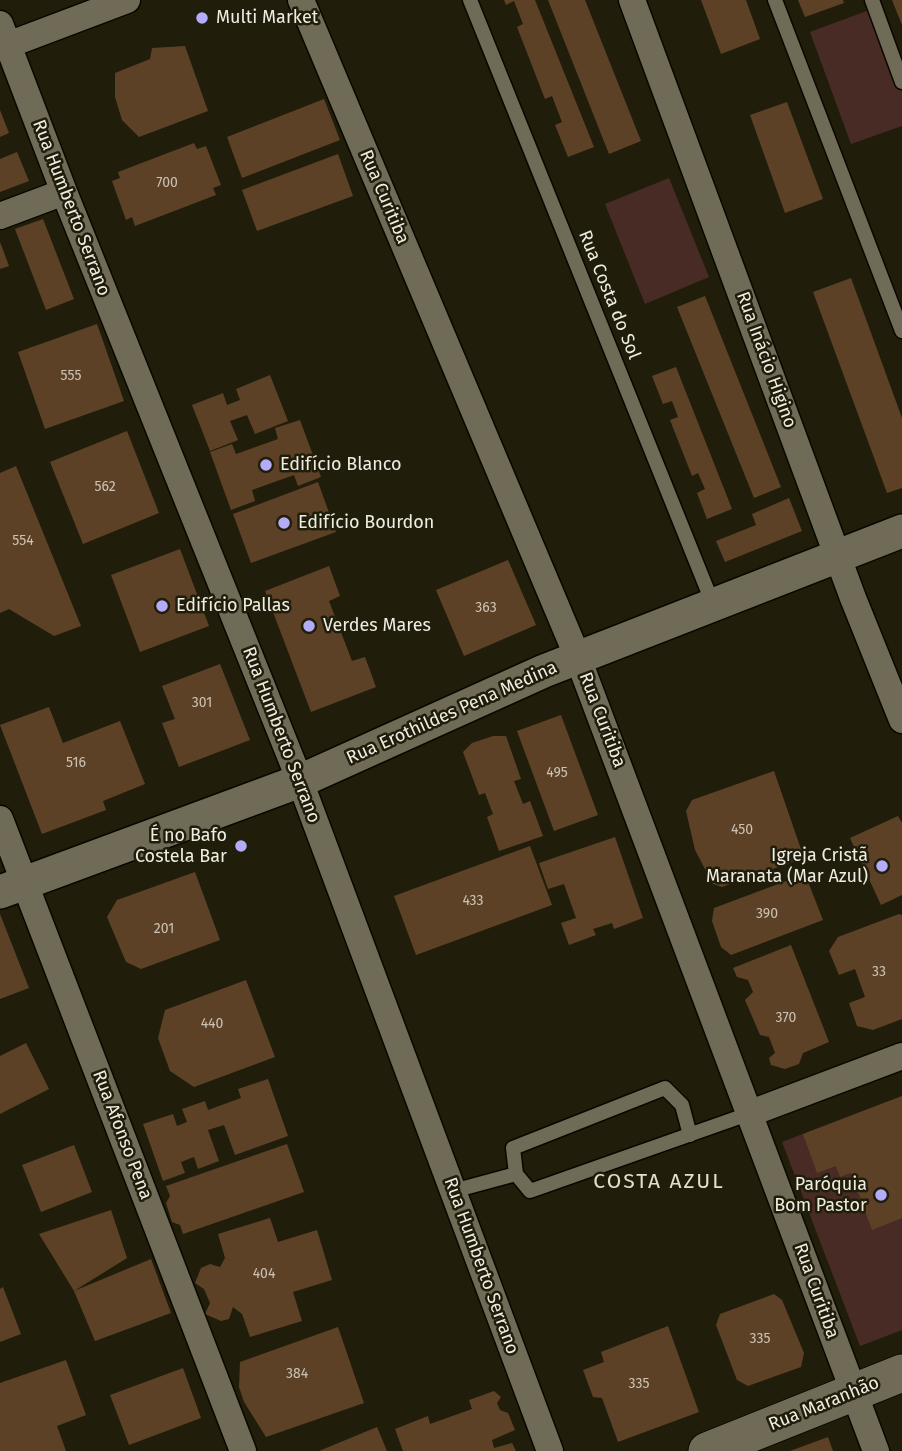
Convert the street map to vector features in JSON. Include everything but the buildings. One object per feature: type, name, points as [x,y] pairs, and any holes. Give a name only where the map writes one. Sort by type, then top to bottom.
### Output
[{"type":"main road","name":"Rua Maranhão","points":[[707,1451],[902,1373]]},
{"type":"street","points":[[3,39],[127,0]]},
{"type":"street","name":"Rua Curitiba","points":[[301,0],[578,658],[876,1451]]},
{"type":"street","name":"Rua Inácio Higino","points":[[632,0],[902,720]]},
{"type":"street","name":"Rua Humberto Serrano","points":[[3,39],[300,781],[550,1451]]},
{"type":"street","points":[[0,216],[64,192]]},
{"type":"street","name":"Rua Erothildes Pena Medina","points":[[12,887],[300,781],[544,671],[902,531]]},
{"type":"street","name":"Rua Afonso Pena","points":[[0,819],[12,887],[243,1451]]},
{"type":"street","points":[[751,1113],[902,1056]]},
{"type":"lane","name":"Rua Costa do Sol","points":[[470,0],[713,604]]},
{"type":"lane","points":[[775,0],[902,331]]},
{"type":"lane","points":[[872,0],[902,82]]},
{"type":"lane","points":[[691,1135],[682,1105],[665,1088],[513,1148],[516,1174],[530,1191],[691,1135],[751,1113]]},
{"type":"lane","points":[[453,1191],[516,1174]]},
{"type":"shaded area","points":[[872,9],[902,89],[902,126],[851,144],[810,32]]},
{"type":"shaded area","points":[[669,178],[709,277],[645,304],[605,204]]},
{"type":"shaded area","points":[[902,1096],[902,1330],[860,1346],[782,1142]]},
{"type":"place","name":"Multi Market","points":[[202,18]]},
{"type":"place","name":"Edifício Blanco","points":[[266,465]]},
{"type":"place","name":"Edifício Bourdon","points":[[284,523]]},
{"type":"place","name":"Edifício Pallas","points":[[162,606]]},
{"type":"place","name":"Verdes Mares","points":[[309,626]]},
{"type":"place","name":"É no Bafo Costela Bar","points":[[241,846]]},
{"type":"place","name":"Igreja Cristã Maranata (Mar Azul)","points":[[882,866]]},
{"type":"place","name":"Paróquia Bom Pastor","points":[[881,1195]]},
{"type":"district","name":"COSTA AZUL","points":[[659,1182]]}]
